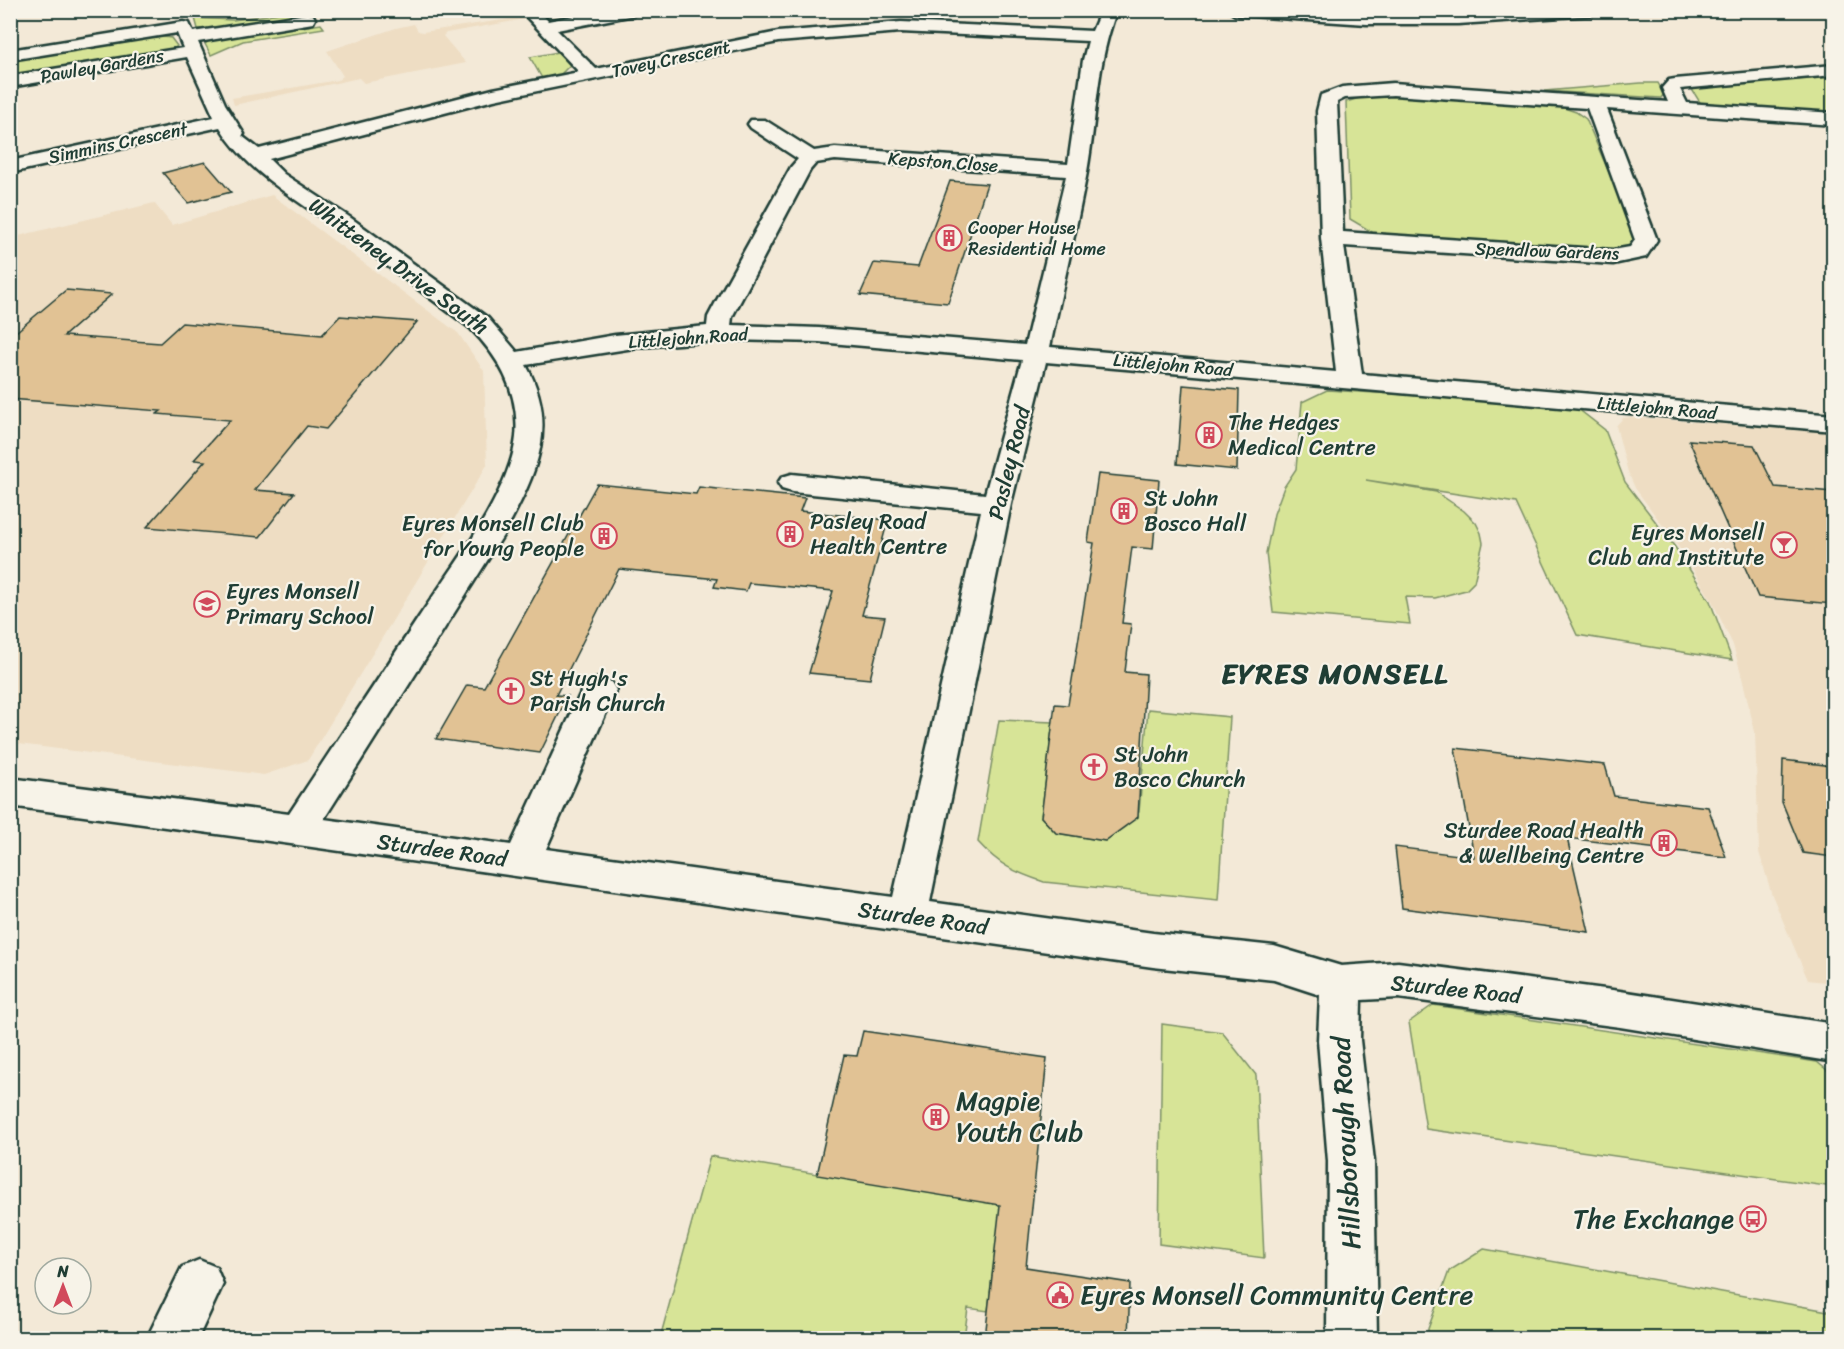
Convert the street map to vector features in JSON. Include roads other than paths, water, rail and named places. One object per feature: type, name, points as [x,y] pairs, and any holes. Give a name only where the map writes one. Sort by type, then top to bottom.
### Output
[{"type":"street","points":[[528,10],[592,75]]},
{"type":"street","points":[[544,27],[634,10]]},
{"type":"street","name":"Pasley Road","points":[[908,916],[997,504],[1036,353],[1077,171],[1092,60],[1098,36],[1109,10]]},
{"type":"street","points":[[1235,10],[1458,19],[1592,10]]},
{"type":"street","points":[[238,138],[185,32],[307,20]]},
{"type":"street","name":"Tovey Crescent","points":[[238,138],[493,95],[778,38],[901,27],[1098,36]]},
{"type":"street","name":"Pawley Gardens","points":[[10,55],[185,32]]},
{"type":"street","name":"Pawley Gardens","points":[[10,82],[185,32]]},
{"type":"street","points":[[1681,109],[1671,92],[1675,84],[1833,70]]},
{"type":"street","points":[[1350,379],[1332,238],[1326,111],[1328,99],[1352,91],[1393,89],[1833,119]]},
{"type":"street","name":"Spendlow Gardens","points":[[1332,238],[1565,255],[1613,257],[1638,252],[1646,240],[1595,103]]},
{"type":"street","points":[[738,129],[780,119]]},
{"type":"street","points":[[718,333],[720,317],[801,167],[810,158],[758,124]]},
{"type":"street","name":"Simmins Crescent","points":[[10,167],[238,138]]},
{"type":"street","name":"Whitteney Drive South","points":[[238,138],[277,178],[343,223],[498,339],[513,360],[522,380],[530,428],[525,458],[510,495],[489,534],[298,830]]},
{"type":"street","name":"Kepston Close","points":[[810,158],[835,154],[1077,171]]},
{"type":"street","name":"Littlejohn Road","points":[[513,360],[629,341],[718,333],[831,336],[1350,379],[1833,423]]},
{"type":"street","points":[[792,483],[997,504]]},
{"type":"street","points":[[522,861],[599,690]]},
{"type":"street","name":"Sturdee Road","points":[[10,792],[1153,950],[1274,963],[1341,984],[1398,980],[1620,1010],[1833,1043]]},
{"type":"street","name":"Hillsborough Road","points":[[1341,984],[1340,1040],[1351,1161],[1352,1338]]},
{"type":"street","points":[[172,1338],[199,1284]]},
{"type":"place","name":"Cooper House Residential Home","points":[[949,238]]},
{"type":"place","name":"The Hedges Medical Centre","points":[[1209,435]]},
{"type":"place","name":"St John Bosco Hall","points":[[1124,511]]},
{"type":"place","name":"Pasley Road Health Centre","points":[[790,534]]},
{"type":"place","name":"Eyres Monsell Club for Young People","points":[[604,536]]},
{"type":"place","name":"Eyres Monsell Club and Institute","points":[[1784,545]]},
{"type":"place","name":"Eyres Monsell Primary School","points":[[207,604]]},
{"type":"place","name":"St Hugh's Parish Church","points":[[511,691]]},
{"type":"place","name":"St John Bosco Church","points":[[1094,767]]},
{"type":"place","name":"Sturdee Road Health & Wellbeing Centre","points":[[1664,843]]},
{"type":"place","name":"Magpie Youth Club","points":[[936,1117]]},
{"type":"place","name":"The Exchange","points":[[1753,1219]]},
{"type":"place","name":"Eyres Monsell Community Centre","points":[[1060,1295]]},
{"type":"district","name":"EYRES MONSELL","points":[[1335,673]]}]
